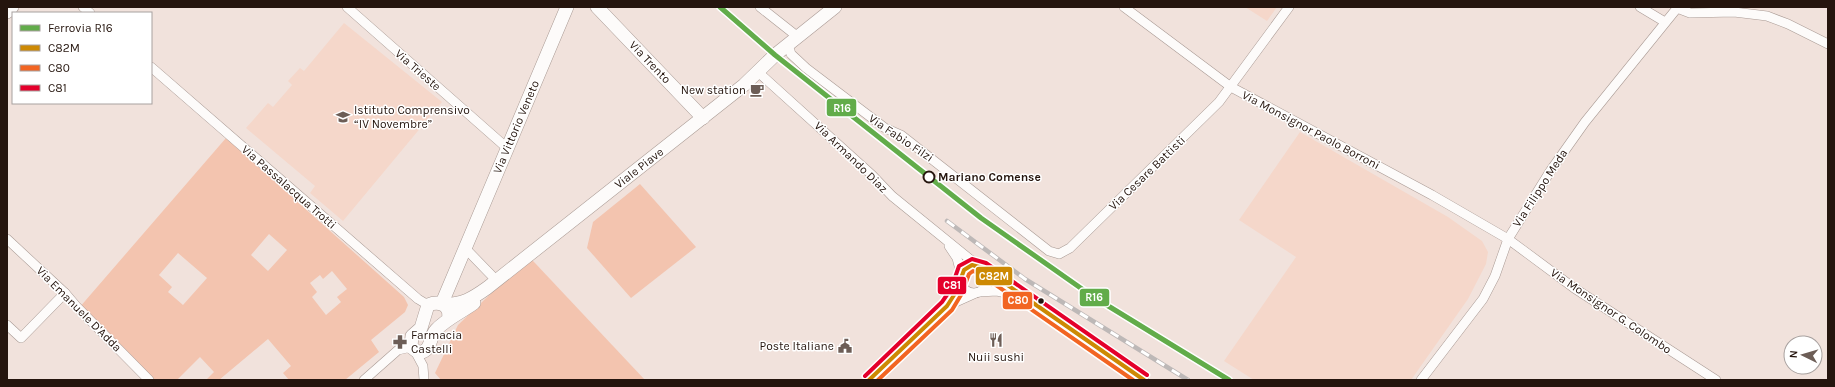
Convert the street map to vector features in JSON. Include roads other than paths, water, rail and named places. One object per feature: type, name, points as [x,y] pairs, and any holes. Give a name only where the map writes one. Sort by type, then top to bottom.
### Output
[{"type":"street","points":[[7,12],[12,7]]},
{"type":"street","name":"Via Trieste","points":[[347,7],[507,148]]},
{"type":"street","name":"Via Vittorio Veneto","points":[[443,304],[464,248],[567,7]]},
{"type":"street","name":"Via Trento","points":[[597,7],[703,118]]},
{"type":"street","name":"Via Fabio Filzi","points":[[760,7],[793,41],[791,54],[806,68],[885,128],[901,135],[1049,251],[1059,254]]},
{"type":"street","name":"Viale Piave","points":[[492,284],[703,118],[835,7]]},
{"type":"street","name":"Via Monsignor Paolo Borroni","points":[[1124,7],[1231,88],[1443,201],[1508,239]]},
{"type":"street","name":"Via Cesare Battisti","points":[[1059,254],[1064,252],[1076,242],[1220,102],[1289,7]]},
{"type":"street","points":[[1640,7],[1665,22]]},
{"type":"street","points":[[1678,8],[1690,13],[1734,12],[1767,16],[1794,26],[1828,44]]},
{"type":"street","name":"Via Filippo Meda","points":[[1421,380],[1483,299],[1495,276],[1508,239],[1571,140],[1665,22],[1678,8]]},
{"type":"street","name":"Via Passalacqua Trotti","points":[[152,68],[413,295],[428,306]]},
{"type":"street","name":"Via Armando Diaz","points":[[758,72],[872,175],[887,192],[977,265]]},
{"type":"street","name":"Via Emanuele D'Adda","points":[[7,239],[65,293],[149,380]]},
{"type":"street","name":"Via Monsignor G. Colombo","points":[[1508,239],[1574,288],[1716,380]]},
{"type":"street","name":"Via Armando Diaz","points":[[947,241],[957,258],[961,277]]},
{"type":"street","points":[[464,248],[492,284]]},
{"type":"street","points":[[869,380],[947,306],[956,292],[961,277],[967,267],[977,265],[1144,380]]},
{"type":"street","points":[[947,306],[986,287],[988,283],[986,272]]},
{"type":"street","points":[[961,277],[964,288],[969,292],[997,291],[1028,299]]},
{"type":"street","points":[[423,366],[413,349],[412,336],[421,328],[428,306],[434,303],[443,304],[466,301],[492,284]]},
{"type":"street","points":[[424,380],[423,366],[434,333],[448,320],[475,302],[492,284]]},
{"type":"street","points":[[7,325],[21,338],[65,293]]},
{"type":"street","points":[[443,304],[448,309],[450,315],[448,320]]},
{"type":"street","points":[[364,380],[398,350],[413,349],[419,353],[429,348]]},
{"type":"railway","points":[[947,221],[1025,279],[1188,380]]},
{"type":"rail line","name":"R16","points":[[720,7],[775,55],[981,218],[1092,296],[1229,380]]},
{"type":"place","name":"New station","points":[[757,90]]},
{"type":"place","name":"Istituto Comprensivo “IV Novembre”","points":[[343,117]]},
{"type":"place","name":"Mariano Comense","points":[[929,177]]},
{"type":"place","name":"Nuii sushi","points":[[996,340]]},
{"type":"place","name":"Farmacia Castelli","points":[[400,342]]},
{"type":"place","name":"Poste Italiane","points":[[845,346]]}]
